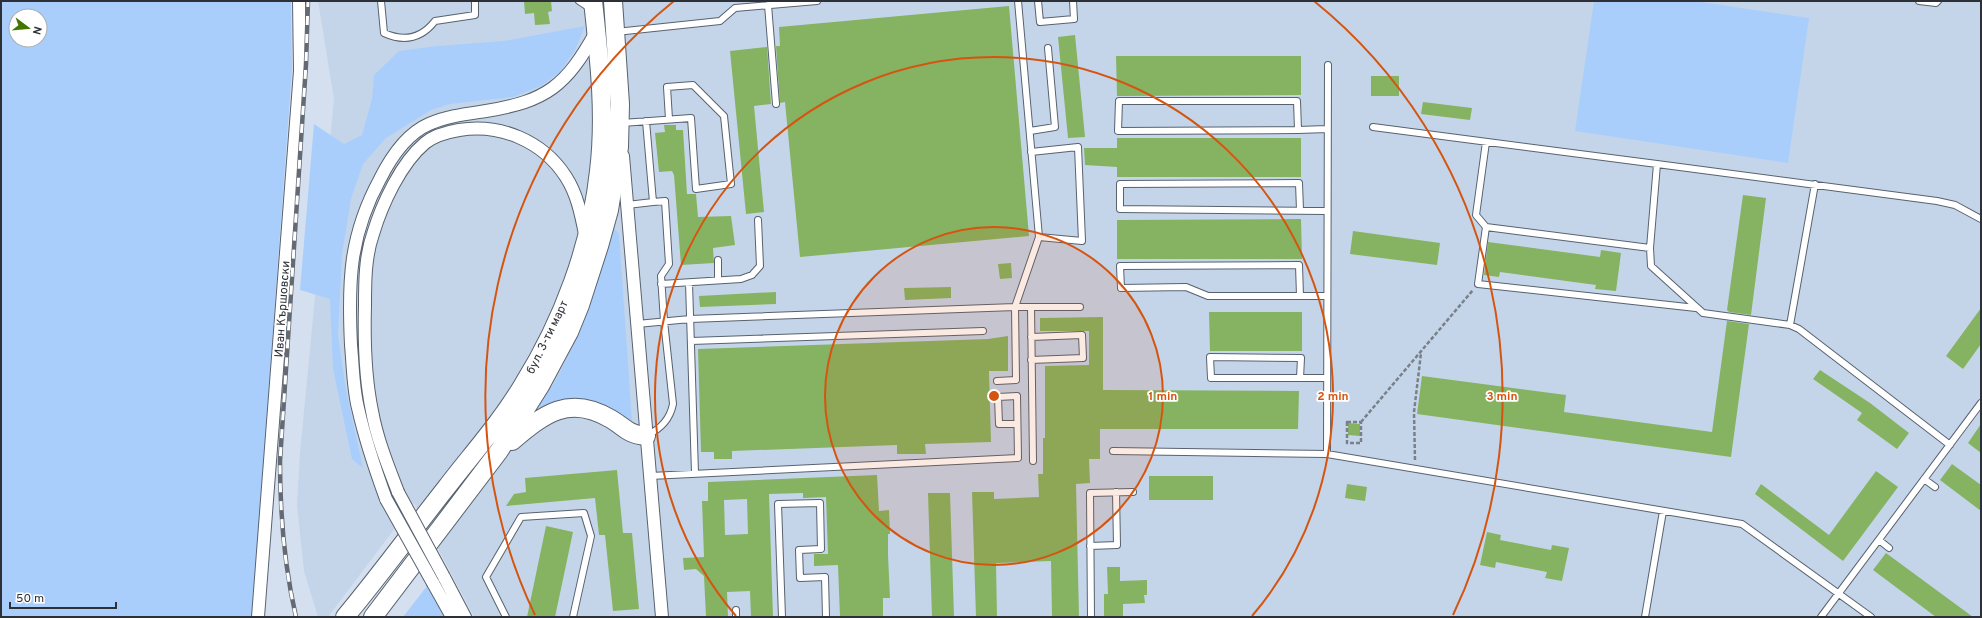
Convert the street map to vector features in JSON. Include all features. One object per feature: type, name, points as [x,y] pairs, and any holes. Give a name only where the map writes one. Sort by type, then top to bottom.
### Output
[{"type":"main road","name":"бул. 3-ти март","points":[[373,617],[499,451],[540,386],[569,332],[580,305],[600,246],[609,210],[620,147],[621,123],[612,1]]},
{"type":"main road","name":"бул. 3-ти март","points":[[345,617],[503,415],[523,386],[543,350],[575,278],[595,200],[599,170],[601,137],[601,70],[597,31],[597,4]]},
{"type":"main road","points":[[499,451],[539,418],[550,412],[565,408],[592,410],[609,418],[632,434],[646,436]]},
{"type":"street","name":"Иван Кършовски","points":[[258,617],[300,71],[299,1]]},
{"type":"street","points":[[465,617],[386,499],[357,407],[349,299],[350,268],[356,236],[368,203],[386,168],[405,142],[415,132],[447,117],[533,100],[563,81],[587,49],[597,31]]},
{"type":"street","points":[[621,123],[626,205],[662,617]]},
{"type":"street","points":[[452,617],[439,580],[398,492],[375,428],[371,410],[367,380],[365,334],[365,270],[372,235],[383,206],[407,164],[425,143],[437,136],[451,132],[471,128],[490,128],[511,134],[533,143],[550,156],[566,176],[580,209],[586,236]]},
{"type":"lane","points":[[381,1],[384,33],[404,39],[408,39],[430,28],[435,21],[475,15],[475,1]]},
{"type":"lane","points":[[579,1],[597,4]]},
{"type":"lane","points":[[615,32],[720,21],[735,8],[817,1]]},
{"type":"lane","points":[[998,381],[1016,380],[1015,307],[1039,237],[1018,1]]},
{"type":"lane","points":[[1038,1],[1040,22],[1074,19],[1073,1]]},
{"type":"lane","points":[[1919,1],[1936,3],[1938,1]]},
{"type":"lane","points":[[768,5],[776,104]]},
{"type":"lane","points":[[1030,131],[1055,127],[1048,48]]},
{"type":"lane","points":[[1326,454],[1328,65]]},
{"type":"lane","points":[[621,123],[669,120],[691,118],[696,189],[731,184],[724,116],[694,85],[667,87],[669,120]]},
{"type":"lane","points":[[1298,130],[1297,101],[1119,102],[1118,131],[1298,130],[1327,129]]},
{"type":"lane","points":[[646,121],[653,202]]},
{"type":"lane","points":[[1372,127],[1937,201],[1955,205],[1981,219]]},
{"type":"lane","points":[[1486,142],[1476,215],[1486,227],[1650,248]]},
{"type":"lane","points":[[1031,152],[1078,147],[1082,241],[1039,237]]},
{"type":"lane","points":[[1657,164],[1650,248],[1650,266],[1703,313],[1790,325],[1808,336],[1950,445]]},
{"type":"lane","points":[[1300,210],[1299,183],[1120,184],[1120,209],[1327,211]]},
{"type":"lane","points":[[1790,325],[1815,184]]},
{"type":"lane","points":[[626,205],[665,201],[669,264],[661,276],[661,284],[673,404],[671,413],[665,422],[657,430],[646,436]]},
{"type":"lane","points":[[661,284],[741,279],[752,275],[760,266],[758,220]]},
{"type":"lane","points":[[1486,227],[1478,284],[1696,308]]},
{"type":"lane","points":[[718,260],[718,280]]},
{"type":"lane","points":[[1300,296],[1299,265],[1120,266],[1121,288],[1186,287],[1208,296],[1300,296],[1327,296]]},
{"type":"lane","points":[[689,283],[696,473]]},
{"type":"lane","points":[[637,324],[690,318],[1015,307],[1080,307]]},
{"type":"lane","points":[[1031,307],[1033,461]]},
{"type":"lane","points":[[691,341],[982,331]]},
{"type":"lane","points":[[1031,337],[1082,335],[1083,358],[1031,360]]},
{"type":"lane","points":[[1300,378],[1301,358],[1210,357],[1211,378],[1300,378],[1327,378]]},
{"type":"lane","points":[[650,476],[1018,458],[1017,396],[998,397],[999,424],[1017,424]]},
{"type":"lane","points":[[1821,617],[1981,403]]},
{"type":"lane","points":[[1113,451],[1326,454],[1742,524],[1871,617]]},
{"type":"lane","points":[[1924,479],[1935,487]]},
{"type":"lane","points":[[1090,546],[1117,545],[1116,492]]},
{"type":"lane","points":[[1091,617],[1090,493],[1133,492]]},
{"type":"lane","points":[[782,617],[778,504],[820,503],[821,549],[799,550],[800,578],[825,577],[826,617]]},
{"type":"lane","points":[[1645,617],[1663,511]]},
{"type":"lane","points":[[506,617],[486,576],[521,517],[584,513],[591,536],[574,617]]},
{"type":"lane","points":[[1879,540],[1890,548]]},
{"type":"lane","points":[[736,610],[736,617]]},
{"type":"path","points":[[1361,422],[1347,422],[1347,443],[1361,443],[1361,422],[1478,284]]},
{"type":"path","points":[[1415,469],[1416,435],[1414,412],[1421,353]]},
{"type":"shaded area","points":[[1,1],[291,1],[292,70],[252,617],[1,617]]},
{"type":"shaded area","points":[[318,1],[1981,1],[1981,617],[474,617],[414,503],[328,617],[318,617],[304,571],[297,505],[300,453],[334,99]]},
{"type":"shaded area","points":[[1594,1],[1694,1],[1809,18],[1788,163],[1575,131]]},
{"type":"shaded area","points":[[585,26],[575,50],[560,72],[541,86],[513,97],[450,104],[431,110],[386,138],[363,164],[351,199],[342,254],[338,335],[346,390],[363,468],[352,459],[333,369],[330,299],[300,290],[314,124],[344,144],[362,135],[372,99],[374,75],[399,51],[437,46],[504,41]]},
{"type":"shaded area","points":[[614,228],[619,234],[632,421],[600,405],[572,399],[538,408],[568,357],[584,321]]},
{"type":"shaded area","points":[[427,586],[444,617],[403,617]]},
{"type":"building","points":[[524,1],[551,1],[552,11],[548,12],[550,24],[535,25],[534,13],[525,14]]},
{"type":"building","points":[[1009,6],[1029,236],[800,257],[785,102],[780,103],[776,46],[780,46],[779,27]]},
{"type":"building","points":[[1075,35],[1085,137],[1068,138],[1058,37]]},
{"type":"building","points":[[767,47],[771,104],[754,106],[764,212],[746,214],[730,51]]},
{"type":"building","points":[[1116,56],[1301,56],[1301,95],[1117,96]]},
{"type":"building","points":[[1371,76],[1399,76],[1399,96],[1371,96]]},
{"type":"building","points":[[1423,102],[1472,108],[1470,120],[1421,114]]},
{"type":"building","points":[[664,125],[676,125],[676,130],[683,130],[687,194],[696,194],[698,217],[731,216],[735,245],[713,248],[714,263],[681,265],[674,175],[672,171],[659,172],[655,133],[665,132]]},
{"type":"building","points":[[1117,138],[1301,138],[1301,177],[1117,177],[1117,167],[1085,165],[1084,148],[1117,148]]},
{"type":"building","points":[[1743,195],[1766,198],[1751,315],[1729,312],[1727,310]]},
{"type":"building","points":[[1301,219],[1302,259],[1117,259],[1117,220]]},
{"type":"building","points":[[1353,231],[1440,243],[1437,265],[1350,254]]},
{"type":"building","points":[[1488,242],[1600,257],[1601,250],[1621,253],[1616,291],[1595,289],[1596,285],[1500,272],[1499,277],[1484,275]]},
{"type":"building","points":[[1011,263],[1012,278],[1000,279],[998,264]]},
{"type":"building","points":[[951,287],[951,298],[905,300],[904,288]]},
{"type":"building","points":[[776,292],[776,304],[700,307],[699,296]]},
{"type":"building","points":[[1981,308],[1981,344],[1963,369],[1946,356]]},
{"type":"building","points":[[1209,312],[1302,312],[1302,351],[1210,351]]},
{"type":"building","points":[[1103,317],[1103,390],[1299,391],[1298,429],[1100,429],[1100,459],[1089,459],[1090,483],[1076,484],[1079,617],[1052,617],[1051,561],[996,563],[997,617],[976,617],[972,492],[994,492],[994,499],[1039,497],[1038,474],[1043,474],[1043,438],[1045,438],[1045,366],[1089,365],[1089,331],[1040,331],[1040,318]]},
{"type":"building","points":[[1727,321],[1749,324],[1731,457],[1417,414],[1422,376],[1566,395],[1564,412],[1712,432]]},
{"type":"building","points":[[1008,336],[1008,371],[989,371],[991,442],[925,444],[926,454],[897,454],[897,445],[732,451],[732,459],[714,459],[714,452],[701,452],[698,349],[988,339]]},
{"type":"building","points":[[1820,370],[1870,403],[1909,433],[1897,449],[1857,420],[1862,413],[1813,379]]},
{"type":"building","points":[[1348,423],[1360,424],[1360,436],[1348,435]]},
{"type":"building","points":[[1981,424],[1981,453],[1968,443]]},
{"type":"building","points":[[1952,464],[1981,485],[1981,511],[1940,480]]},
{"type":"building","points":[[617,470],[623,533],[632,533],[639,609],[613,611],[605,535],[599,535],[595,498],[506,506],[514,494],[526,492],[525,478]]},
{"type":"building","points":[[1876,471],[1898,487],[1843,561],[1755,494],[1761,484],[1829,535]]},
{"type":"building","points":[[877,475],[879,511],[889,510],[890,534],[888,534],[888,555],[890,598],[883,598],[883,617],[840,617],[838,565],[814,566],[814,554],[828,554],[826,497],[803,498],[803,493],[769,494],[773,617],[751,617],[750,591],[727,592],[728,617],[706,617],[704,576],[696,569],[684,570],[683,558],[704,557],[702,501],[708,501],[708,482]],"holes":[[[747,499],[748,534],[725,535],[724,500]]]},
{"type":"building","points":[[1149,476],[1213,476],[1213,500],[1149,500]]},
{"type":"building","points":[[1347,484],[1367,487],[1365,501],[1345,498]]},
{"type":"building","points":[[928,493],[950,493],[954,617],[932,617]]},
{"type":"building","points":[[546,526],[573,532],[555,617],[527,617]]},
{"type":"building","points":[[1487,532],[1501,535],[1500,540],[1551,550],[1552,545],[1569,548],[1562,581],[1545,578],[1547,572],[1496,562],[1495,568],[1480,565]]},
{"type":"building","points":[[1886,553],[1973,617],[1936,617],[1873,570]]},
{"type":"building","points":[[1107,567],[1120,567],[1120,581],[1147,580],[1147,595],[1144,595],[1145,603],[1123,604],[1123,617],[1104,617],[1104,594],[1108,594]]},
{"type":"railway","points":[[296,617],[288,578],[286,559],[281,500],[280,461],[306,64],[308,1]]}]
